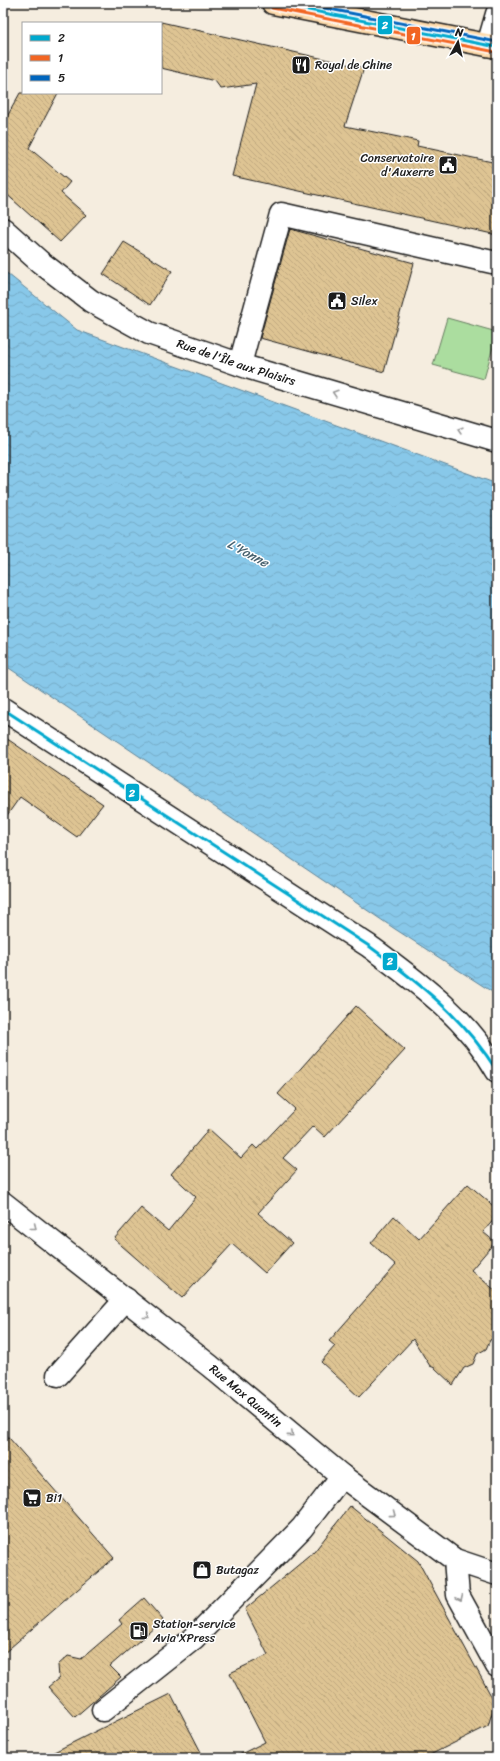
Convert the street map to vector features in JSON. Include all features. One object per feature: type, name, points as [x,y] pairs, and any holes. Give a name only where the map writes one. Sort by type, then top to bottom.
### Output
[{"type":"main road","points":[[273,3],[492,46]]},
{"type":"street","points":[[492,46],[497,14]]},
{"type":"street","points":[[245,366],[281,214],[492,262]]},
{"type":"street","name":"Rue de l'Île aux Plaisirs","points":[[3,229],[40,262],[91,301],[149,333],[245,366],[497,441]]},
{"type":"street","points":[[3,708],[369,946],[426,988],[458,1018],[490,1057],[497,1070]]},
{"type":"street","name":"Rue Max Quantin","points":[[3,1203],[210,1366],[342,1476],[455,1560],[497,1574]]},
{"type":"street","points":[[58,1375],[126,1299]]},
{"type":"street","points":[[103,1710],[194,1638],[302,1528],[342,1476]]},
{"type":"street","points":[[455,1560],[458,1595],[497,1666]]},
{"type":"green space","points":[[447,318],[497,332],[484,379],[433,365]]},
{"type":"water","name":"L'Yonne","points":[[3,270],[77,330],[497,484],[497,995],[395,929],[3,664]]},
{"type":"building","points":[[162,22],[364,68],[345,126],[418,141],[417,146],[497,163],[497,235],[232,176],[256,84],[221,89],[215,81],[162,68]]},
{"type":"building","points":[[20,93],[57,94],[29,148],[70,182],[61,193],[86,215],[60,242],[3,191],[3,124]]},
{"type":"building","name":"Silex","points":[[290,229],[414,263],[384,372],[260,338]]},
{"type":"building","points":[[124,242],[172,271],[150,305],[103,274]]},
{"type":"building","points":[[3,736],[103,804],[77,837],[20,797],[3,821]]},
{"type":"building","points":[[356,1006],[405,1050],[325,1137],[313,1126],[283,1158],[297,1170],[258,1213],[292,1243],[265,1273],[232,1244],[182,1298],[114,1239],[141,1208],[168,1231],[196,1197],[171,1174],[209,1129],[241,1158],[253,1145],[257,1149],[295,1109],[278,1094]]},
{"type":"building","points":[[468,1184],[497,1209],[497,1216],[483,1232],[495,1242],[471,1270],[497,1292],[497,1337],[490,1340],[486,1349],[477,1354],[473,1364],[464,1368],[453,1385],[435,1368],[430,1366],[413,1339],[359,1397],[321,1362],[335,1346],[329,1341],[396,1265],[371,1243],[394,1216],[419,1239]]},
{"type":"building","name":"Bi1","points":[[3,1431],[114,1558],[3,1654]]},
{"type":"building","points":[[350,1506],[418,1561],[495,1703],[488,1726],[424,1758],[233,1758],[265,1742],[230,1673],[268,1655],[245,1609],[314,1552]]},
{"type":"building","points":[[144,1598],[163,1620],[110,1666],[121,1677],[75,1717],[48,1687],[59,1678],[58,1665],[68,1656],[81,1659],[122,1624],[119,1620]]},
{"type":"building","points":[[171,1694],[204,1758],[42,1758],[90,1734]]},
{"type":"transit line","name":"2","points":[[273,3],[497,47]]},
{"type":"transit line","name":"5","points":[[299,3],[497,42]]},
{"type":"transit line","name":"1","points":[[272,8],[496,52]]},
{"type":"transit line","name":"2","points":[[3,709],[369,946],[423,988],[455,1017],[470,1034],[497,1071]]},
{"type":"place","name":"Royal de Chine","points":[[301,65]]},
{"type":"place","name":"Conservatoire d'Auxerre","points":[[448,165]]},
{"type":"place","name":"Silex","points":[[337,301]]},
{"type":"place","name":"Bi1","points":[[32,1498]]},
{"type":"place","name":"Butagaz","points":[[202,1570]]},
{"type":"place","name":"Station-service Avia XPress","points":[[139,1631]]}]
